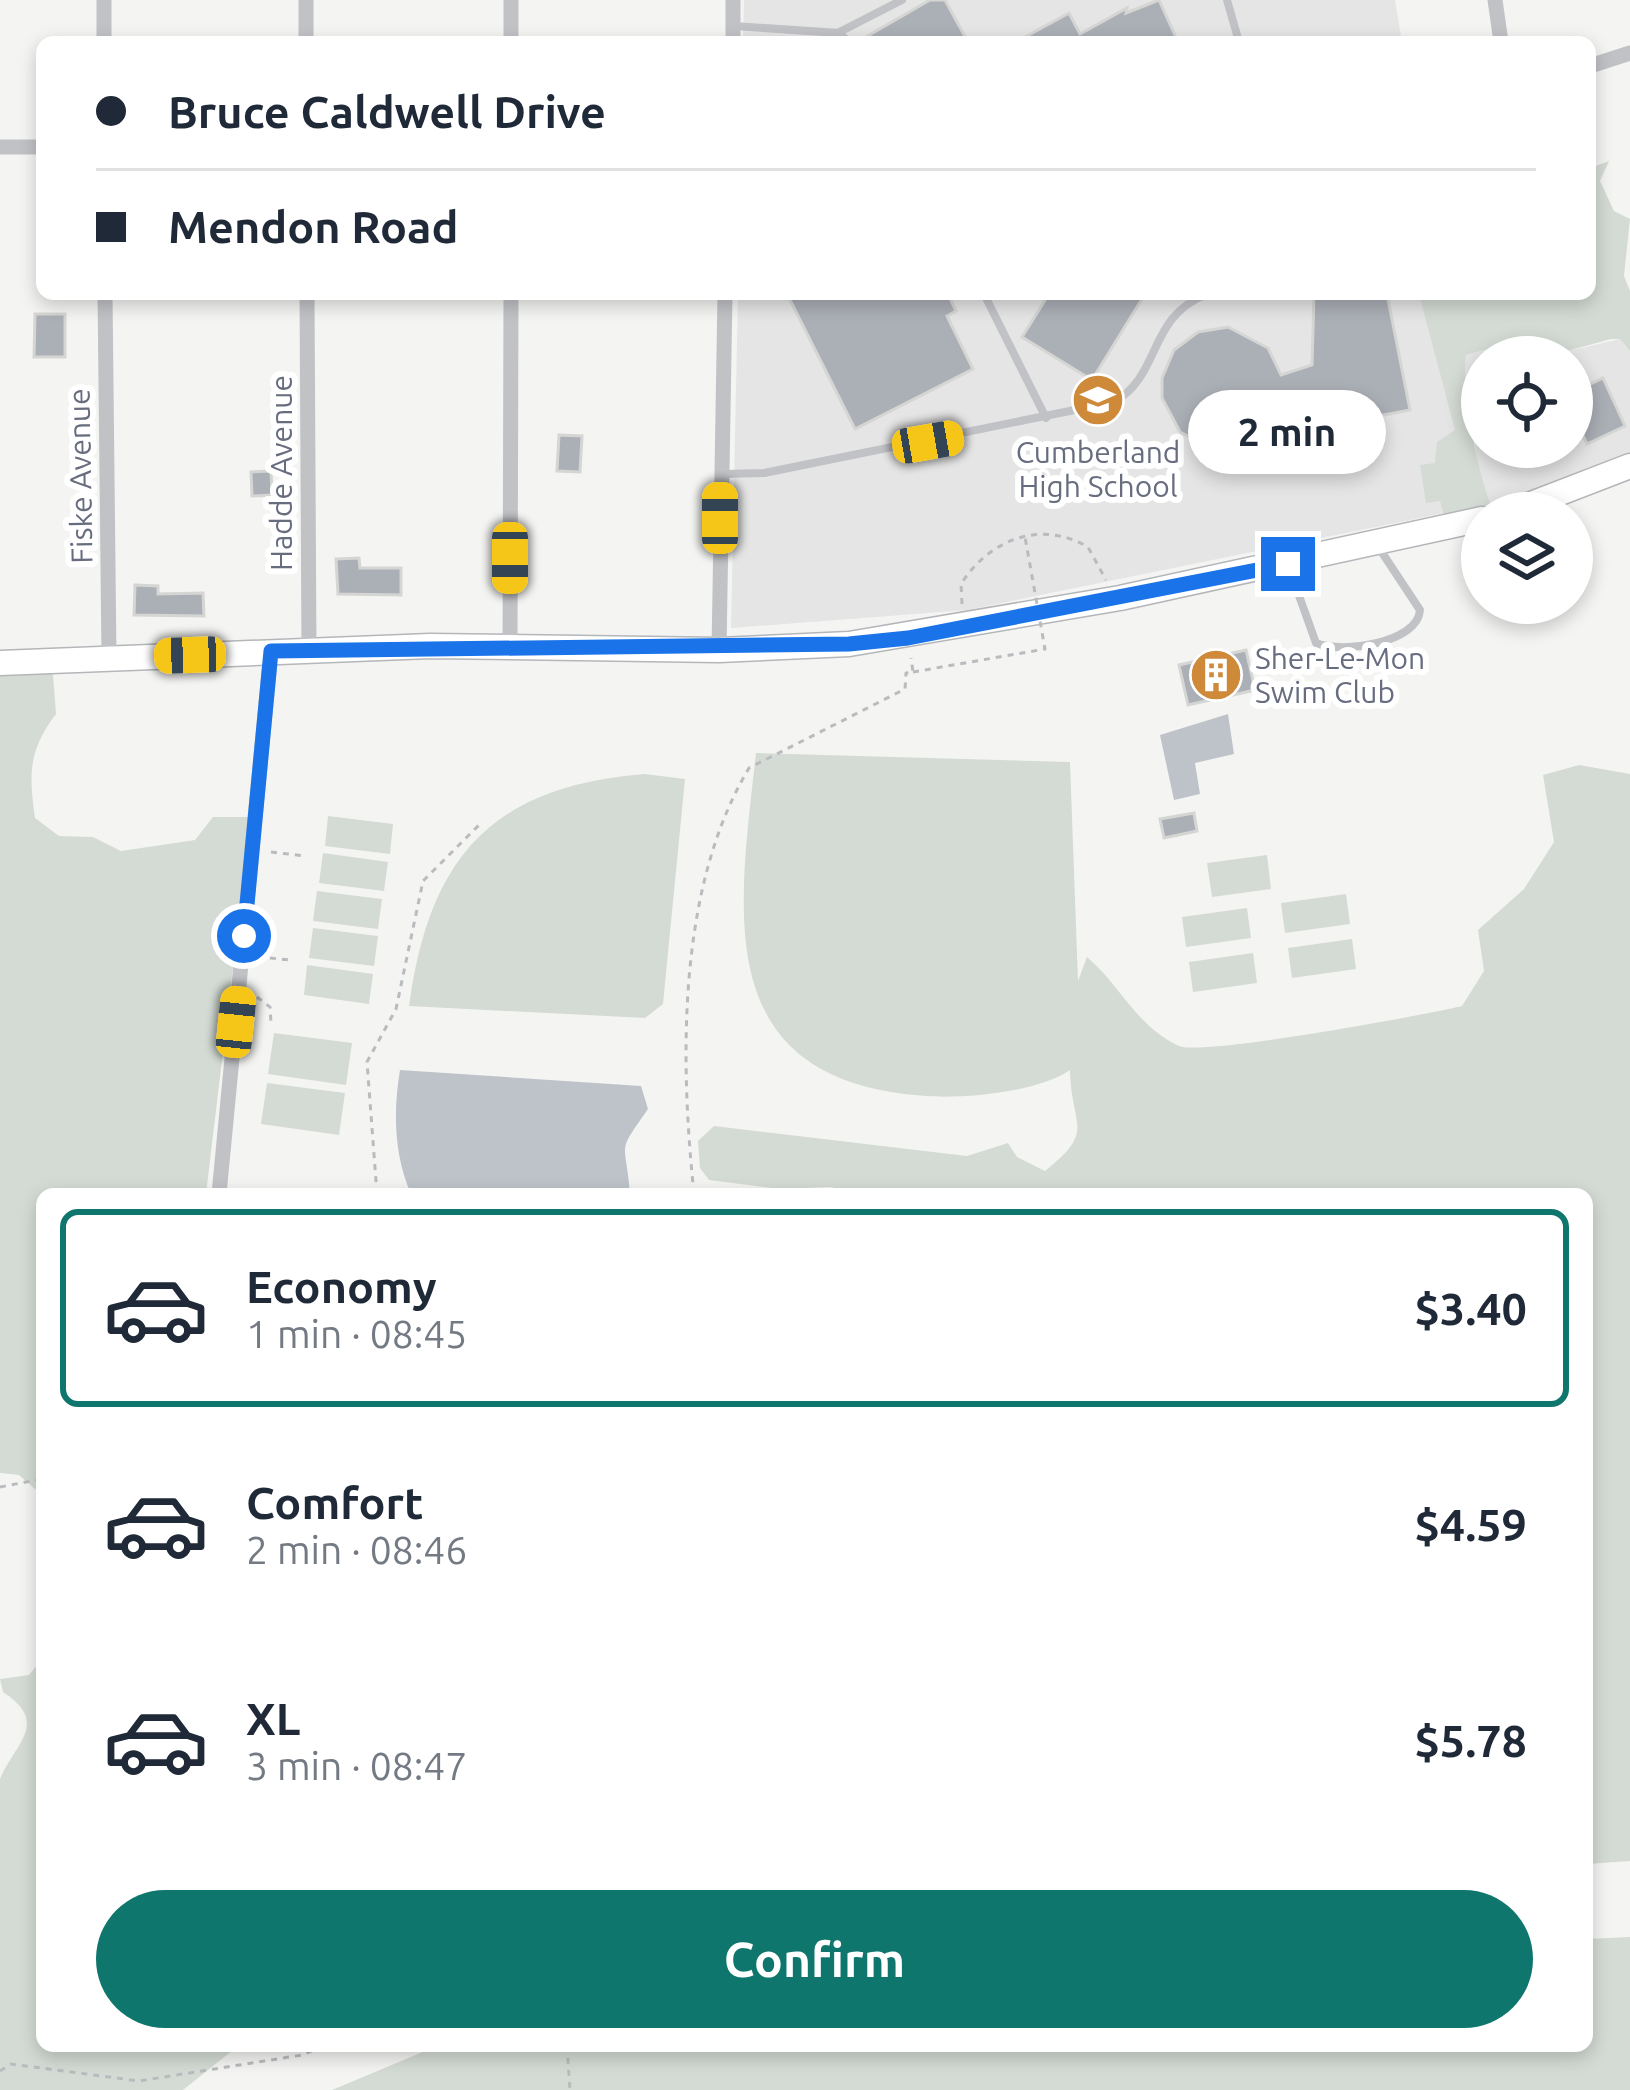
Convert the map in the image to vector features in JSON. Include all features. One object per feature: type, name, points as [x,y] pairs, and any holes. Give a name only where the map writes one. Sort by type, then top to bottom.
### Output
[{"type":"main road","points":[[1563,492],[1630,466]]},
{"type":"main road","points":[[0,663],[510,646],[718,650],[908,638],[1288,564],[1461,524]]},
{"type":"street","points":[[104,0],[104,36]]},
{"type":"street","points":[[306,0],[306,36]]},
{"type":"street","points":[[511,36],[512,0]]},
{"type":"street","points":[[733,34],[734,0]]},
{"type":"street","points":[[1495,0],[1501,36]]},
{"type":"street","points":[[1596,64],[1630,53]]},
{"type":"street","points":[[0,146],[36,147]]},
{"type":"street","name":"Fiske Avenue","points":[[105,300],[109,658]]},
{"type":"street","name":"Hadde Avenue","points":[[307,300],[309,651]]},
{"type":"street","points":[[510,646],[511,300]]},
{"type":"street","points":[[718,650],[725,300]]},
{"type":"street","points":[[220,1188],[271,651]]},
{"type":"lane","points":[[831,36],[902,0]]},
{"type":"lane","points":[[1227,0],[1237,36]]},
{"type":"lane","points":[[733,34],[838,32],[842,36]]},
{"type":"lane","points":[[987,300],[1046,418]]},
{"type":"lane","points":[[720,474],[764,473],[1046,418],[1131,392],[1174,312],[1196,300]]},
{"type":"lane","points":[[1288,564],[1316,643],[1334,649],[1408,635],[1419,621],[1420,610],[1376,544]]},
{"type":"path","points":[[963,615],[961,584],[986,551],[1040,533],[1074,539],[1096,557],[1108,587]]},
{"type":"path","points":[[693,1188],[686,1113],[688,982],[702,896],[736,790],[749,768],[905,689],[906,673],[1045,649],[1025,538]]},
{"type":"path","points":[[910,654],[913,672]]},
{"type":"path","points":[[376,1188],[367,1062],[396,1009],[423,881],[482,822]]},
{"type":"path","points":[[271,852],[305,856]]},
{"type":"path","points":[[258,956],[291,960]]},
{"type":"path","points":[[254,996],[268,1003],[271,1023]]},
{"type":"path","points":[[0,1486],[36,1480]]},
{"type":"path","points":[[0,2071],[11,2064],[139,2081],[309,2052]]},
{"type":"path","points":[[567,2052],[570,2090]]},
{"type":"shaded area","points":[[744,0],[1395,0],[1401,36],[743,36]]},
{"type":"shaded area","points":[[1609,161],[1600,181],[1614,211],[1630,219],[1624,276],[1630,291],[1630,351],[1620,339],[1593,344],[1593,336],[1461,336],[1461,468],[1480,468],[1487,492],[1461,492],[1461,523],[1447,527],[1440,501],[1426,503],[1420,465],[1435,463],[1437,442],[1455,430],[1421,300],[1596,300],[1596,166]]},
{"type":"shaded area","name":"Cumberland High School","points":[[738,300],[1445,300],[1461,397],[1461,468],[1473,468],[1477,492],[1461,492],[1461,510],[967,610],[731,628]]},
{"type":"shaded area","points":[[1620,339],[1630,351],[1630,463],[1551,492],[1485,492],[1477,468],[1593,468],[1593,345]]},
{"type":"shaded area","points":[[52,662],[56,714],[40,740],[32,788],[35,818],[59,836],[93,837],[121,851],[195,840],[213,817],[251,817],[207,1188],[36,1188],[36,1490],[19,1475],[0,1473],[0,664]]},
{"type":"shaded area","points":[[1228,714],[1234,754],[1195,763],[1200,794],[1174,800],[1160,735]]},
{"type":"shaded area","points":[[756,753],[1070,762],[1078,981],[1087,957],[1151,1028],[1179,1046],[1196,1048],[1315,1033],[1462,1006],[1484,971],[1478,930],[1524,889],[1554,842],[1543,775],[1579,765],[1630,774],[1630,1861],[1593,1864],[1593,1188],[771,1188],[709,1180],[700,1168],[698,1141],[714,1126],[967,1156],[1008,1143],[1017,1157],[1045,1171],[1076,1136],[1070,1070],[1040,1084],[1000,1092],[926,1096],[856,1084],[805,1059],[772,1024],[753,980],[745,929]]},
{"type":"shaded area","points":[[645,774],[685,779],[663,1004],[645,1018],[409,1006],[433,909],[452,870],[477,839],[508,813],[546,794],[592,781]]},
{"type":"shaded area","points":[[328,816],[393,824],[390,854],[325,846]]},
{"type":"shaded area","points":[[323,853],[388,862],[384,891],[319,883]]},
{"type":"shaded area","points":[[1267,855],[1271,889],[1212,897],[1207,863]]},
{"type":"shaded area","points":[[317,891],[382,899],[378,929],[313,921]]},
{"type":"shaded area","points":[[1346,894],[1350,924],[1285,933],[1281,903]]},
{"type":"shaded area","points":[[1247,908],[1251,938],[1186,947],[1182,917]]},
{"type":"shaded area","points":[[313,928],[378,936],[374,966],[309,958]]},
{"type":"shaded area","points":[[1352,939],[1356,969],[1292,978],[1288,948]]},
{"type":"shaded area","points":[[1253,953],[1257,983],[1193,992],[1189,962]]},
{"type":"shaded area","points":[[307,965],[373,974],[369,1004],[304,995]]},
{"type":"shaded area","points":[[274,1033],[352,1043],[346,1085],[268,1074]]},
{"type":"shaded area","points":[[400,1070],[641,1086],[648,1109],[625,1148],[629,1188],[409,1188],[396,1133]]},
{"type":"shaded area","points":[[267,1083],[345,1093],[339,1135],[261,1124]]},
{"type":"shaded area","points":[[36,1666],[36,2052],[230,2052],[183,2090],[0,2090],[0,1779],[27,1723],[25,1713],[3,1692],[0,1679],[29,1675]]},
{"type":"shaded area","points":[[1630,1937],[1630,2090],[332,2090],[423,2052],[1593,2052],[1593,1939]]},
{"type":"building","points":[[930,0],[945,0],[965,36],[867,36]]},
{"type":"building","points":[[1159,0],[1175,36],[1027,36],[1069,13],[1080,34],[1127,8],[1126,13]]},
{"type":"building","points":[[790,300],[951,300],[956,311],[947,316],[973,369],[855,429]]},
{"type":"building","name":"Cumberland High School","points":[[1045,300],[1141,300],[1092,380],[1022,337]]},
{"type":"building","points":[[1314,300],[1388,300],[1410,410],[1332,425],[1329,406],[1279,411],[1269,429],[1233,448],[1214,449],[1180,432],[1162,398],[1162,378],[1174,350],[1198,332],[1228,327],[1268,348],[1281,375],[1312,365]]},
{"type":"building","points":[[35,314],[65,314],[65,357],[34,357]]},
{"type":"building","points":[[1603,378],[1625,426],[1593,441],[1593,383]]},
{"type":"building","points":[[559,435],[582,436],[580,472],[557,471]]},
{"type":"building","points":[[271,471],[272,495],[252,496],[251,472]]},
{"type":"building","points":[[359,558],[360,568],[401,568],[401,595],[338,594],[336,559]]},
{"type":"building","points":[[135,585],[158,586],[158,594],[203,593],[204,616],[134,615]]},
{"type":"building","name":"Sher-Le-Mon Swim Club","points":[[1246,650],[1255,690],[1188,705],[1179,665]]},
{"type":"building","points":[[1194,813],[1197,831],[1164,838],[1160,819]]},
{"type":"place","name":"Cumberland High School","points":[[1098,400]]},
{"type":"place","name":"Sher-Le-Mon Swim Club","points":[[1216,675]]},
{"type":"route","points":[[244,936],[271,651],[430,646],[718,650],[849,644],[908,638],[1288,564]]}]
